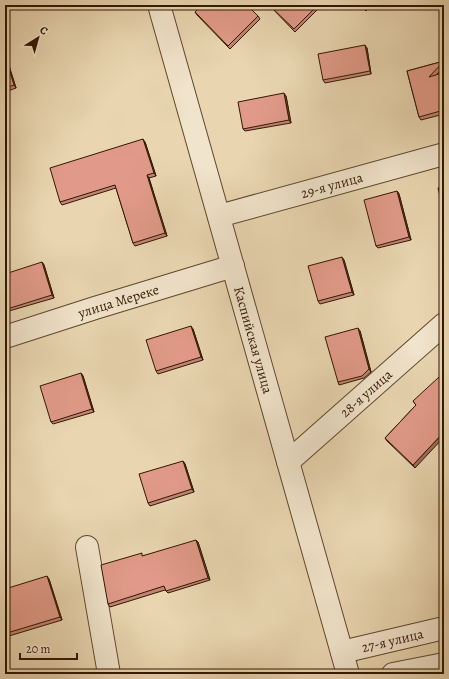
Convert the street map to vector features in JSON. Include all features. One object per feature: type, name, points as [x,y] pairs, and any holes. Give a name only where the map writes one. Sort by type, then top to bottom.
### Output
[{"type":"street","name":"Каспийская улица","points":[[159,5],[348,674]]},
{"type":"street","name":"29-я улица","points":[[219,216],[444,154]]},
{"type":"street","name":"улица Мереке","points":[[5,337],[233,266]]},
{"type":"street","name":"28-я улица","points":[[288,462],[444,324]]},
{"type":"street","points":[[87,547],[109,674]]},
{"type":"street","name":"27-я улица","points":[[342,652],[444,628]]},
{"type":"street","points":[[393,674],[444,664]]},
{"type":"building","points":[[202,5],[247,5],[258,16],[228,46],[195,12]]},
{"type":"building","points":[[269,5],[318,5],[294,29]]},
{"type":"building","points":[[434,5],[444,5],[444,15]]},
{"type":"building","points":[[365,45],[370,71],[323,80],[318,54]]},
{"type":"building","points":[[5,56],[14,85],[5,88]]},
{"type":"building","points":[[444,61],[429,77],[442,73],[444,79],[444,110],[419,117],[407,71]]},
{"type":"building","points":[[284,93],[289,120],[243,129],[238,102]]},
{"type":"building","points":[[143,139],[154,173],[147,175],[165,233],[133,243],[115,185],[60,202],[50,168]]},
{"type":"building","points":[[444,186],[444,212],[438,188]]},
{"type":"building","points":[[397,191],[409,237],[376,246],[364,200]]},
{"type":"building","points":[[342,257],[352,292],[318,301],[308,266]]},
{"type":"building","points":[[42,262],[52,295],[7,309],[5,303],[5,274]]},
{"type":"building","points":[[191,326],[201,357],[156,371],[146,340]]},
{"type":"building","points":[[358,328],[369,369],[362,376],[338,382],[325,337]]},
{"type":"building","points":[[81,373],[92,409],[51,422],[40,386]]},
{"type":"building","points":[[439,377],[444,382],[444,434],[443,433],[413,465],[385,438],[416,405],[413,401]]},
{"type":"building","points":[[183,461],[192,489],[148,503],[139,474]]},
{"type":"building","points":[[196,540],[208,578],[166,591],[164,586],[108,604],[101,565],[142,553],[142,556]]},
{"type":"building","points":[[47,576],[60,617],[7,633],[8,636],[5,637],[5,589]]}]
